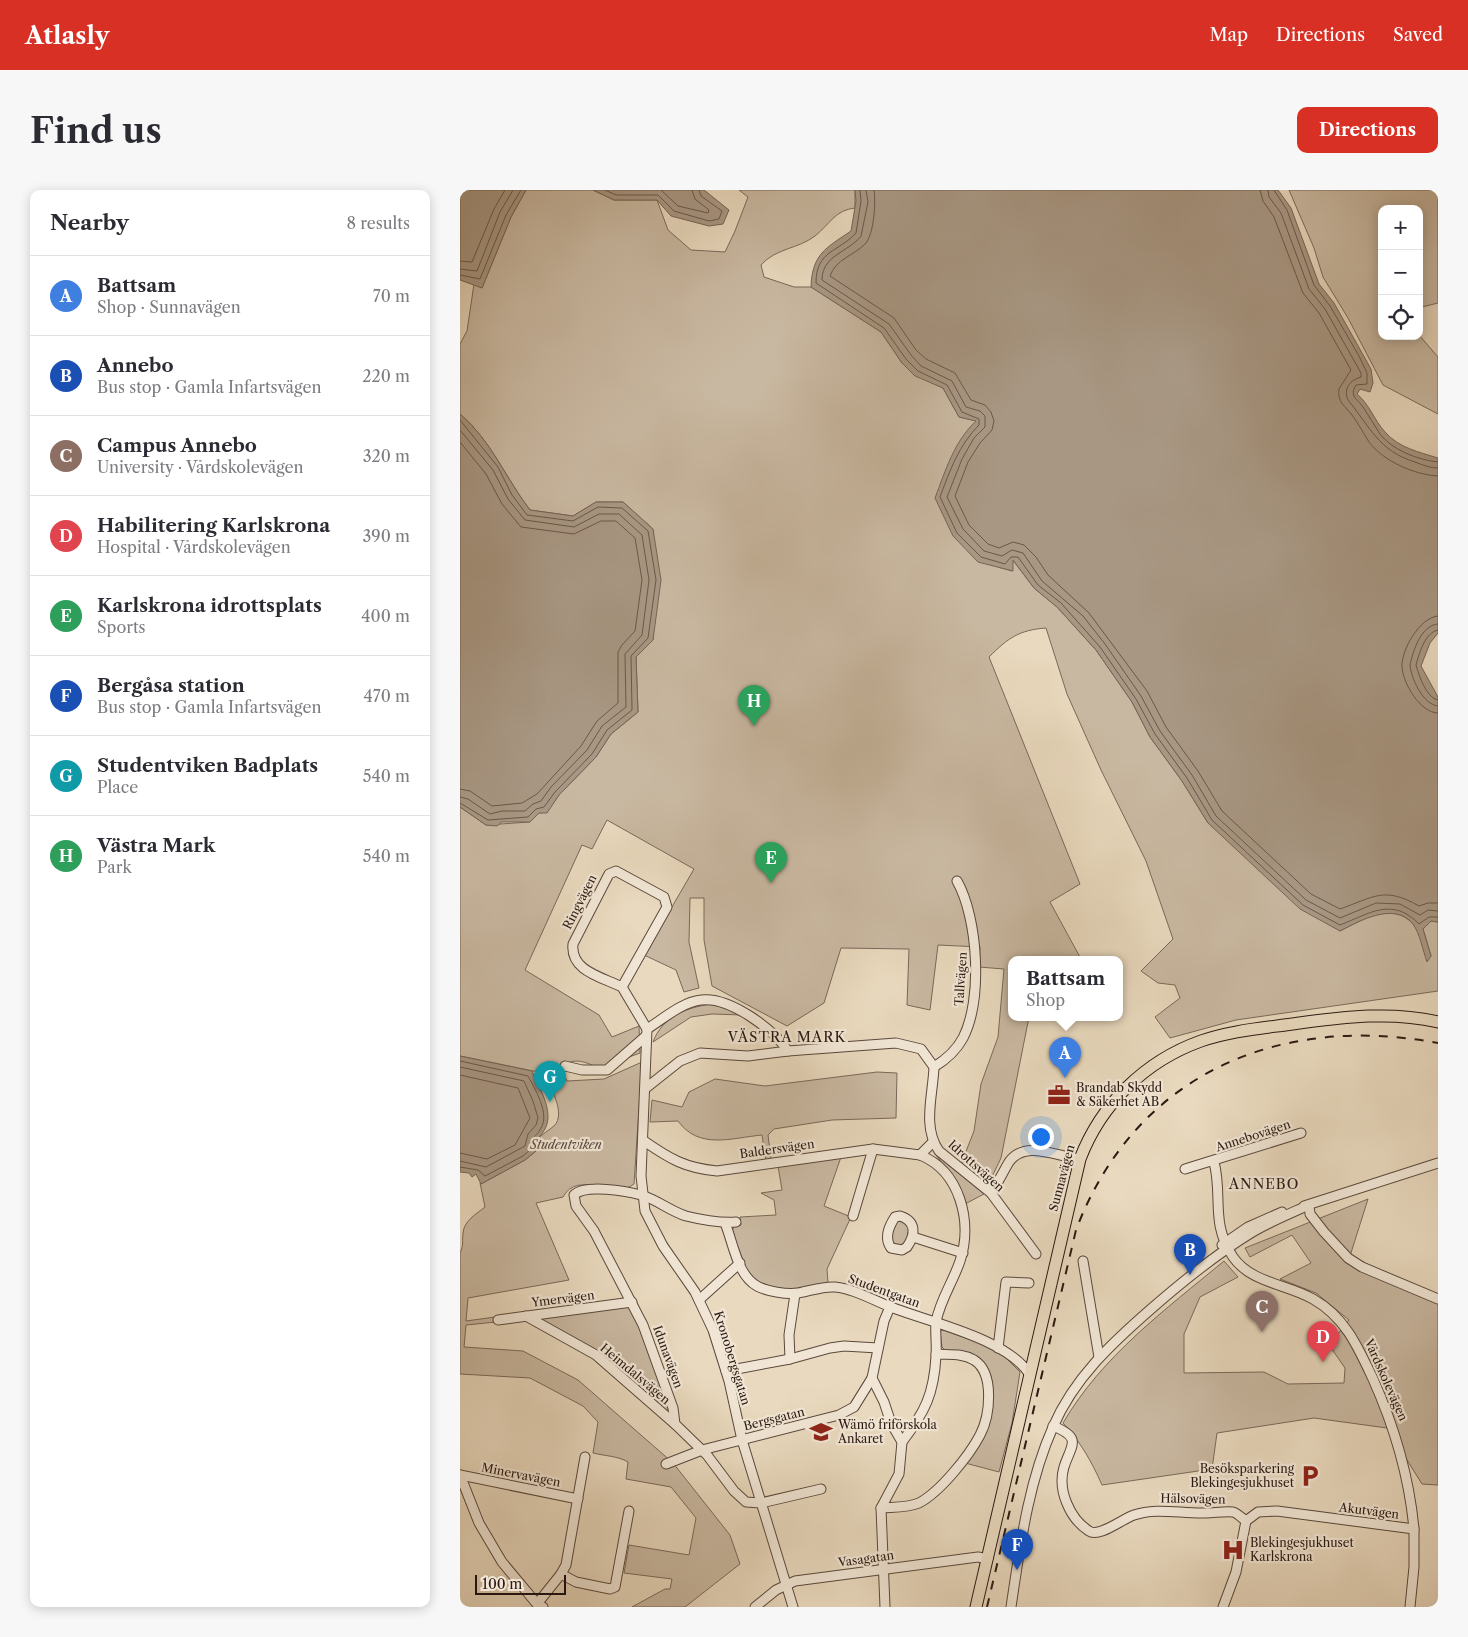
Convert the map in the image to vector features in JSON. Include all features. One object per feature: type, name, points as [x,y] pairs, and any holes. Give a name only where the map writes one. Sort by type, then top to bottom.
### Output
[{"type":"main road","name":"Sunnavägen","points":[[976,1607],[1080,1159],[1088,1136],[1099,1118],[1131,1084],[1166,1058],[1201,1041],[1231,1034],[1351,1016],[1396,1016],[1438,1022]]},
{"type":"street","name":"Ringvägen","points":[[616,871],[664,897],[667,907],[622,987],[579,967],[572,952],[573,944],[609,874],[616,871]]},
{"type":"street","name":"Tallvägen","points":[[934,1067],[950,1056],[963,1038],[972,1007],[976,953],[974,931],[964,893],[957,881]]},
{"type":"street","points":[[622,987],[647,1032]]},
{"type":"street","points":[[565,1066],[582,1070],[607,1070],[647,1032],[678,1009],[701,1000],[717,1002],[736,1008],[754,1019],[788,1050]]},
{"type":"street","name":"Kronobergsgatan","points":[[647,1032],[642,1195],[645,1211],[663,1246],[700,1300],[713,1330],[726,1371],[742,1440],[793,1607]]},
{"type":"street","points":[[646,1088],[680,1060],[700,1053],[748,1056],[788,1050],[896,1042],[921,1049],[934,1067]]},
{"type":"street","name":"Idrottsvägen","points":[[934,1067],[929,1111],[933,1142],[940,1151],[991,1193],[1036,1254]]},
{"type":"street","name":"Annebovägen","points":[[1185,1170],[1301,1133]]},
{"type":"street","name":"Baldersvägen","points":[[644,1142],[675,1162],[694,1169],[717,1171],[874,1149],[920,1155]]},
{"type":"street","points":[[885,1607],[881,1508],[899,1474],[902,1442],[929,1402],[934,1381],[936,1322],[962,1253],[965,1232],[961,1202],[956,1188],[935,1161],[920,1155],[933,1142]]},
{"type":"street","points":[[853,1216],[874,1149]]},
{"type":"street","points":[[991,1193],[1009,1162],[1022,1152],[1042,1151],[1080,1159]]},
{"type":"street","name":"Annebovägen","points":[[1214,1162],[1219,1227],[1227,1245]]},
{"type":"street","points":[[1011,1607],[1034,1479],[1053,1426],[1071,1393],[1099,1356],[1130,1327],[1227,1245],[1309,1205],[1438,1163]]},
{"type":"street","name":"Idunavägen","points":[[642,1195],[592,1188],[578,1192],[574,1196],[576,1206],[594,1231],[643,1325],[673,1408],[674,1424]]},
{"type":"street","points":[[642,1195],[675,1212],[725,1223],[736,1222]]},
{"type":"street","points":[[1309,1205],[1310,1214],[1348,1258],[1362,1267],[1438,1299]]},
{"type":"street","name":"Studentgatan","points":[[725,1223],[740,1263],[756,1286],[795,1294],[835,1287],[857,1293],[890,1307],[936,1322],[998,1348],[1017,1359],[1030,1375]]},
{"type":"street","points":[[913,1237],[962,1253]]},
{"type":"street","name":"Vårdskolevägen","points":[[1227,1245],[1238,1264],[1248,1272],[1297,1291],[1324,1306],[1346,1327],[1385,1407],[1398,1443],[1409,1487],[1414,1529]]},
{"type":"street","points":[[1083,1261],[1099,1356]]},
{"type":"street","points":[[700,1300],[740,1263]]},
{"type":"street","points":[[998,1348],[1006,1282],[1029,1283]]},
{"type":"street","points":[[790,1359],[789,1335],[795,1294]]},
{"type":"street","name":"Ymervägen","points":[[498,1320],[632,1302]]},
{"type":"street","points":[[890,1307],[884,1321],[872,1378],[884,1402],[891,1423],[902,1442]]},
{"type":"street","name":"Heimdalsvägen","points":[[526,1316],[596,1355],[674,1424]]},
{"type":"street","points":[[726,1371],[790,1359],[844,1346],[878,1348]]},
{"type":"street","points":[[881,1508],[911,1506],[920,1502],[963,1462],[981,1433],[989,1393],[988,1379],[983,1368],[975,1360],[963,1355],[936,1354]]},
{"type":"street","name":"Bergsgatan","points":[[666,1464],[702,1450],[840,1415],[854,1407],[872,1378]]},
{"type":"street","points":[[674,1424],[702,1450],[734,1491],[746,1502],[761,1503],[821,1489]]},
{"type":"street","name":"Hälsovägen","points":[[1053,1426],[1067,1433],[1072,1439],[1072,1453],[1064,1467],[1063,1490],[1071,1512],[1089,1531],[1095,1534],[1102,1533],[1120,1520],[1152,1510],[1234,1512],[1246,1521]]},
{"type":"street","name":"Minervavägen","points":[[460,1475],[479,1523],[502,1562],[540,1606],[566,1565],[585,1457]]},
{"type":"street","name":"Minervavägen","points":[[460,1475],[578,1499]]},
{"type":"street","points":[[562,1574],[576,1582],[610,1589],[615,1587],[629,1511]]},
{"type":"street","name":"Akutvägen","points":[[1246,1521],[1258,1512],[1277,1511],[1414,1529],[1414,1567],[1410,1607]]},
{"type":"street","points":[[1223,1607],[1236,1572],[1246,1521]]},
{"type":"street","name":"Vasagatan","points":[[755,1607],[786,1584],[795,1581],[978,1557],[988,1559]]},
{"type":"green space","name":"Studentviken","points":[[526,190],[593,190],[614,200],[657,200],[668,230],[691,250],[725,252],[748,197],[739,190],[855,190],[855,208],[848,209],[833,218],[815,236],[802,244],[767,259],[761,265],[764,277],[794,287],[811,287],[881,332],[902,363],[915,375],[943,388],[959,417],[977,421],[998,567],[1012,571],[1012,559],[1034,588],[1057,607],[1096,650],[1132,702],[1150,737],[1182,781],[1208,823],[1340,931],[1367,918],[1386,913],[1396,914],[1405,917],[1413,924],[1431,956],[1423,929],[1431,921],[1438,922],[1438,991],[1236,1020],[1170,1038],[1155,1017],[1180,998],[1175,985],[1158,983],[1141,971],[1173,939],[1146,861],[1101,770],[1067,694],[1046,628],[1014,636],[989,657],[1080,884],[1050,902],[1079,956],[1008,956],[1008,1021],[1028,1021],[1001,1158],[989,1183],[981,1181],[961,1164],[974,1131],[981,1084],[998,1037],[1004,969],[979,967],[980,947],[938,945],[930,1010],[907,1005],[909,949],[841,948],[824,1003],[787,1026],[712,986],[704,940],[704,898],[690,898],[689,942],[699,988],[684,992],[676,970],[644,955],[694,869],[607,820],[592,849],[582,845],[525,970],[599,1015],[612,1037],[639,1026],[640,1053],[600,1068],[585,1062],[576,1061],[560,1066],[567,1081],[604,1079],[642,1062],[634,1184],[626,1188],[617,1189],[578,1185],[570,1189],[563,1197],[536,1203],[569,1280],[468,1298],[466,1321],[495,1317],[496,1322],[466,1325],[464,1347],[523,1351],[578,1380],[673,1463],[730,1535],[740,1564],[685,1607],[632,1607],[665,1589],[670,1589],[672,1579],[624,1573],[629,1545],[689,1555],[696,1518],[671,1487],[626,1479],[628,1462],[616,1457],[593,1453],[598,1422],[583,1406],[530,1378],[460,1374],[460,1253],[466,1225],[471,1218],[485,1207],[480,1183],[525,1160],[536,1151],[538,1138],[554,1126],[559,1114],[556,1099],[543,1073],[460,1056],[460,807],[486,825],[530,822],[539,813],[547,812],[559,795],[596,757],[611,734],[638,712],[636,656],[653,640],[653,529],[623,502],[596,502],[573,516],[530,510],[481,436],[460,414],[460,344],[467,331],[474,284],[482,288],[511,217]]},
{"type":"green space","points":[[1289,190],[1438,190],[1438,303],[1423,307],[1423,205],[1378,205],[1378,340],[1423,340],[1438,357],[1438,414],[1383,385],[1348,318],[1323,277],[1314,248]]},
{"type":"green space","points":[[712,1004],[730,1009],[742,1015],[712,1014],[691,1017],[653,1042],[662,1026],[676,1015],[703,1005]]},
{"type":"green space","points":[[877,1072],[897,1073],[896,1118],[832,1120],[774,1129],[768,1135],[771,1159],[766,1161],[762,1135],[727,1140],[706,1139],[686,1130],[678,1121],[650,1122],[652,1100],[682,1107],[689,1092],[715,1079],[765,1086]]},
{"type":"green space","points":[[936,1155],[984,1194],[965,1204],[956,1181]]},
{"type":"green space","points":[[841,1157],[824,1206],[851,1217],[827,1269],[828,1283],[797,1292],[764,1286],[749,1276],[732,1231],[734,1226],[741,1225],[740,1217],[776,1215],[774,1200],[761,1193],[782,1190],[778,1166]]},
{"type":"green space","points":[[1368,1199],[1350,1256],[1438,1296],[1438,1485],[1422,1484],[1387,1428],[1314,1418],[1217,1433],[1212,1469],[1102,1485],[1085,1452],[1063,1423],[1096,1376],[1116,1355],[1157,1316],[1224,1261],[1238,1277],[1200,1297],[1184,1334],[1184,1373],[1264,1372],[1288,1384],[1344,1383],[1345,1368],[1329,1345],[1349,1320],[1316,1293],[1280,1279],[1311,1263],[1292,1235],[1250,1257],[1245,1248]]},
{"type":"green space","points":[[903,1219],[911,1231],[905,1246],[895,1247],[889,1238],[895,1221]]},
{"type":"green space","points":[[628,1306],[632,1308],[669,1410],[665,1410],[541,1320],[544,1316]]},
{"type":"green space","points":[[943,1330],[997,1349],[1020,1372],[1012,1423],[999,1472],[965,1463],[983,1434],[985,1367],[945,1350],[942,1347],[940,1331]]},
{"type":"water","points":[[460,190],[526,190],[511,217],[482,288],[460,280]]},
{"type":"water","points":[[593,190],[704,190],[729,210],[723,224],[709,226],[671,216],[657,200],[614,200]]},
{"type":"water","points":[[855,190],[1278,190],[1291,208],[1319,284],[1334,303],[1371,369],[1373,383],[1370,392],[1360,389],[1357,394],[1381,427],[1397,442],[1410,449],[1438,458],[1438,633],[1430,643],[1421,666],[1438,697],[1438,922],[1431,921],[1423,929],[1431,956],[1427,962],[1415,928],[1405,917],[1387,913],[1377,915],[1357,922],[1340,931],[1300,909],[1208,823],[1182,781],[1150,737],[1132,702],[1096,650],[1057,607],[1034,588],[1013,560],[1013,571],[978,562],[953,536],[935,498],[956,447],[976,421],[959,417],[943,388],[915,376],[902,363],[881,332],[811,287],[814,267],[822,253],[834,242],[851,231],[856,201]]},
{"type":"water","points":[[460,414],[481,436],[530,510],[573,516],[596,502],[623,502],[653,529],[661,580],[653,640],[636,657],[638,712],[611,734],[596,757],[559,795],[547,813],[539,813],[530,822],[502,822],[497,826],[486,825],[460,807]]},
{"type":"water","points":[[460,1056],[532,1071],[547,1106],[547,1123],[544,1131],[538,1138],[536,1151],[525,1160],[481,1184],[476,1174],[472,1177],[469,1173],[460,1172]]},
{"type":"railway","points":[[987,1607],[1076,1230],[1102,1176],[1135,1131],[1175,1094],[1220,1067],[1269,1048],[1323,1038],[1379,1036],[1438,1043]]},
{"type":"place","name":"Västra Mark","points":[[754,726]]},
{"type":"place","name":"Karlskrona idrottsplats","points":[[771,883]]},
{"type":"place","name":"Battsam","points":[[1065,1078]]},
{"type":"place","name":"Brandab Skydd & Säkerhet AB","points":[[1059,1095]]},
{"type":"place","name":"Studentviken Badplats","points":[[550,1102]]},
{"type":"place","name":"Annebo","points":[[1190,1275]]},
{"type":"place","name":"Campus Annebo","points":[[1262,1332]]},
{"type":"place","name":"Habilitering Karlskrona","points":[[1323,1362]]},
{"type":"place","name":"Wämö friförskola Ankaret","points":[[821,1432]]},
{"type":"place","name":"Besöksparkering Blekingesjukhuset","points":[[1310,1476]]},
{"type":"place","name":"Blekingesjukhuset Karlskrona","points":[[1233,1550]]},
{"type":"place","name":"Bergåsa station","points":[[1017,1570]]},
{"type":"district","name":"VÄSTRA MARK","points":[[787,1037]]},
{"type":"district","name":"ANNEBO","points":[[1264,1184]]}]
